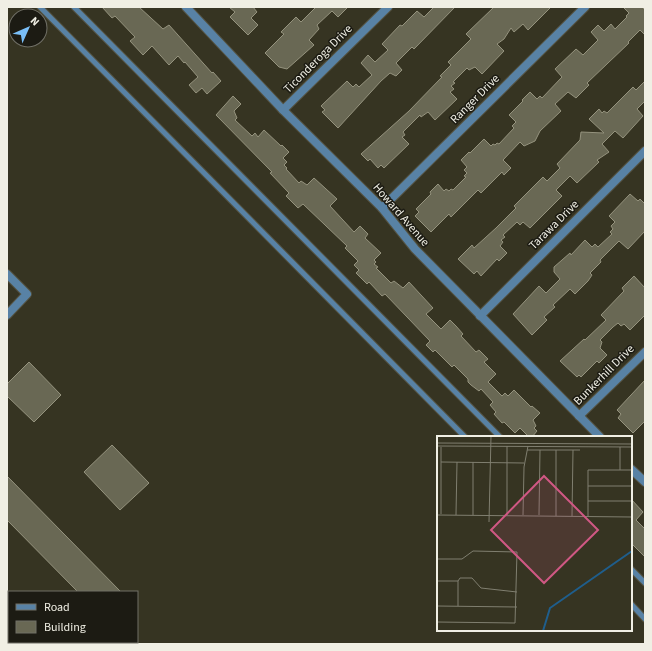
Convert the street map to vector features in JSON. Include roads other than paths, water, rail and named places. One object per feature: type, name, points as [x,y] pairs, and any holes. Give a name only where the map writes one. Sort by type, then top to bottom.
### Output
[{"type":"street","name":"Ticonderoga Drive","points":[[283,110],[388,7]]},
{"type":"street","name":"Ranger Drive","points":[[382,208],[585,7]]},
{"type":"street","name":"Howard Avenue","points":[[189,8],[283,110],[382,208],[415,249],[599,436]]},
{"type":"street","name":"Tarawa Drive","points":[[480,316],[645,151]]},
{"type":"street","points":[[7,274],[27,294],[7,315]]},
{"type":"street","name":"Bunkerhill Drive","points":[[580,416],[645,352]]},
{"type":"street","points":[[632,470],[645,482]]},
{"type":"lane","points":[[40,7],[464,436]]},
{"type":"lane","points":[[74,7],[499,436]]},
{"type":"lane","points":[[632,570],[645,583]]},
{"type":"lane","points":[[632,605],[645,619]]}]
